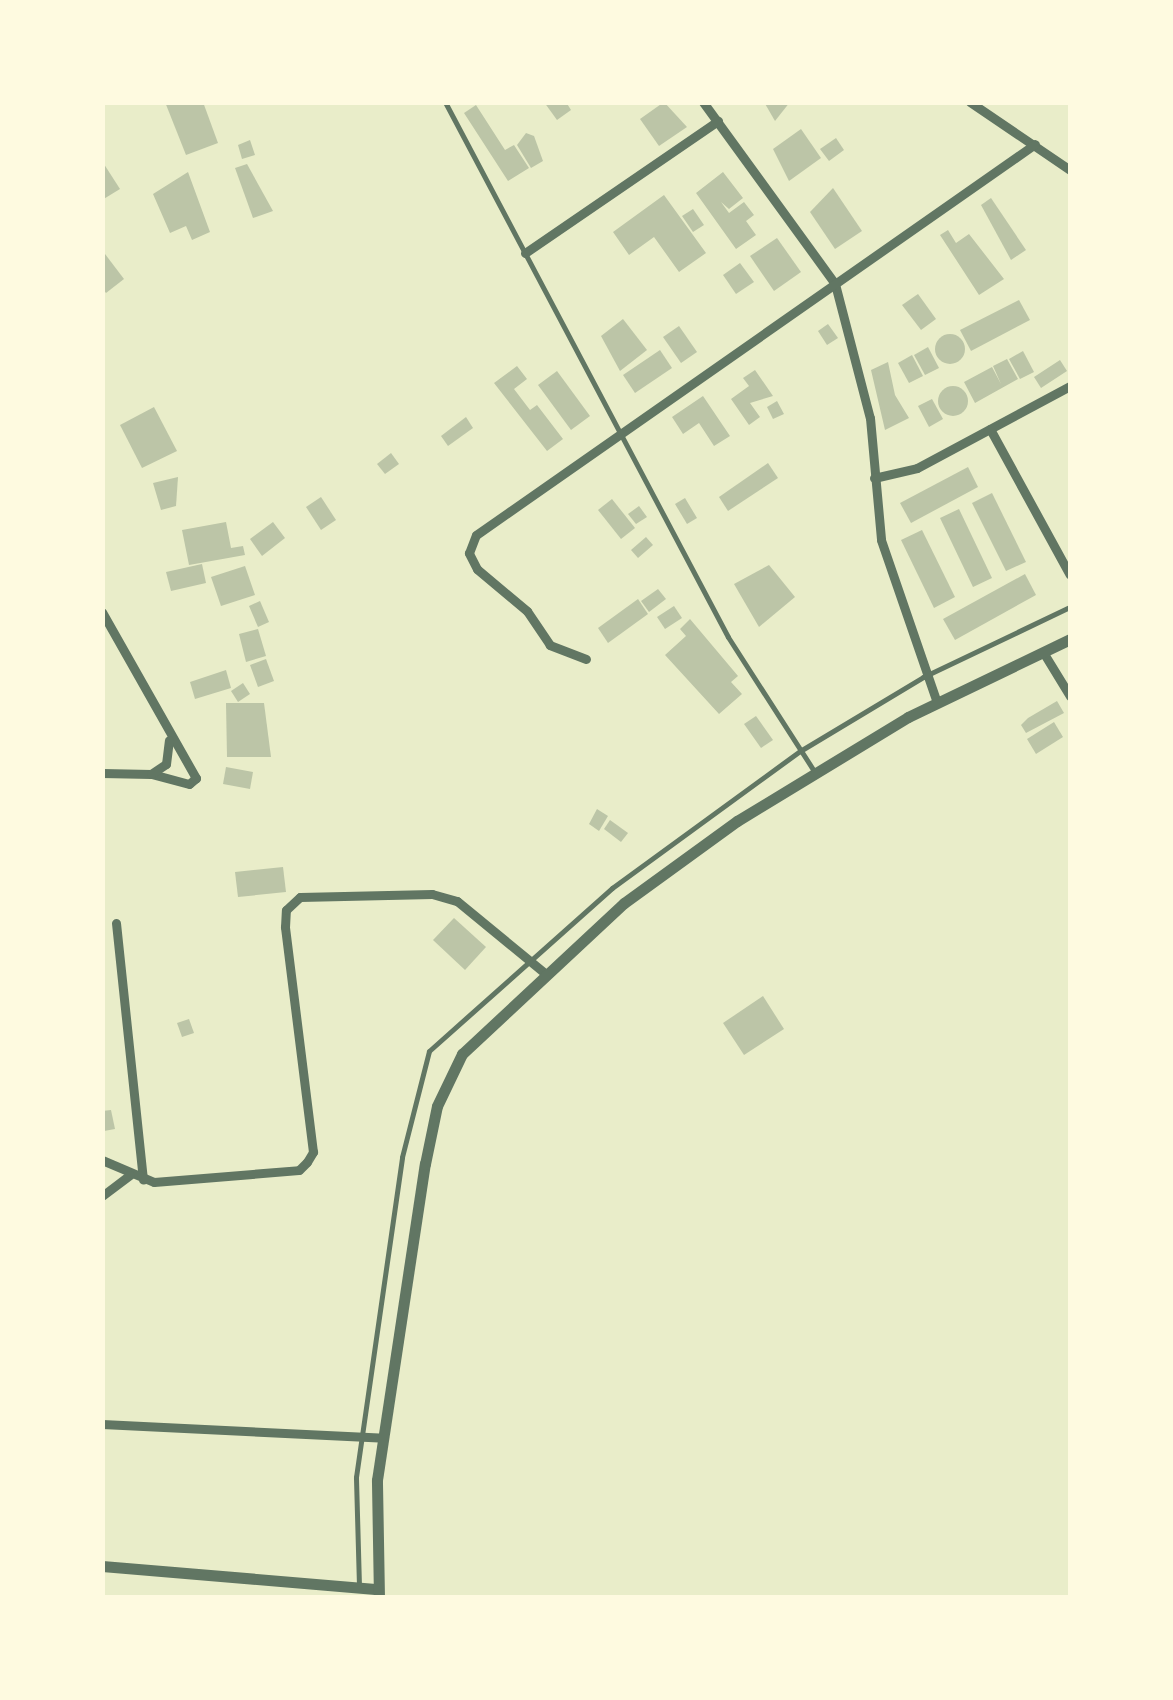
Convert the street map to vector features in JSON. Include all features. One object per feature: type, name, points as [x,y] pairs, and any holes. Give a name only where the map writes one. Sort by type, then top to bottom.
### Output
[{"type":"street","points":[[702,102],[836,284],[862,382],[880,540],[923,677],[938,703]]},
{"type":"street","points":[[970,102],[1070,170]]},
{"type":"street","points":[[525,252],[718,122]]},
{"type":"street","points":[[586,659],[550,645],[527,611],[477,570],[469,542],[620,432],[1035,144]]},
{"type":"street","points":[[874,478],[918,468],[1070,386]]},
{"type":"street","points":[[990,429],[1070,575]]},
{"type":"street","points":[[102,612],[169,739],[196,778],[189,784],[151,774],[102,773]]},
{"type":"street","points":[[102,1566],[359,1586],[379,1593],[377,1480],[437,1106],[462,1054],[624,903],[814,771],[938,703],[1070,639]]},
{"type":"street","points":[[1043,652],[1070,696]]},
{"type":"street","points":[[151,774],[166,764],[169,739]]},
{"type":"street","points":[[102,1160],[143,1180],[299,1170],[307,1162],[313,1152],[285,927],[286,910],[300,897],[432,894],[457,901],[546,974]]},
{"type":"street","points":[[116,923],[143,1180]]},
{"type":"street","points":[[102,1196],[130,1176]]},
{"type":"street","points":[[102,1424],[384,1438]]},
{"type":"lane","points":[[445,102],[728,637],[814,771]]},
{"type":"lane","points":[[359,1586],[356,1477],[402,1156],[429,1051],[530,957],[612,888],[800,751],[923,677],[1070,607]]},
{"type":"building","points":[[165,102],[203,102],[218,143],[186,155]]},
{"type":"building","points":[[544,102],[566,102],[571,110],[557,120]]},
{"type":"building","points":[[664,102],[687,127],[659,146],[640,119]]},
{"type":"building","points":[[764,102],[790,102],[775,121]]},
{"type":"building","points":[[476,105],[505,150],[514,145],[529,168],[508,181],[464,113]]},
{"type":"building","points":[[801,129],[821,158],[789,181],[773,149]]},
{"type":"building","points":[[526,133],[534,136],[543,161],[531,168],[517,145]]},
{"type":"building","points":[[836,138],[844,150],[829,161],[820,149]]},
{"type":"building","points":[[250,140],[255,155],[242,159],[238,145]]},
{"type":"building","points":[[102,161],[120,189],[102,200]]},
{"type":"building","points":[[247,164],[273,211],[253,218],[235,168]]},
{"type":"building","points":[[188,172],[210,232],[192,240],[186,226],[170,233],[153,194]]},
{"type":"building","points":[[723,172],[743,198],[729,209],[721,202],[729,213],[744,202],[754,215],[746,221],[756,235],[736,249],[696,193]]},
{"type":"building","points":[[833,188],[862,231],[835,249],[810,212]]},
{"type":"building","points":[[664,195],[706,253],[679,272],[654,237],[629,255],[613,232]]},
{"type":"building","points":[[991,198],[1026,250],[1011,260],[981,205]]},
{"type":"building","points":[[693,209],[704,225],[693,232],[682,216]]},
{"type":"building","points":[[948,230],[956,243],[969,234],[1004,279],[979,295],[940,235]]},
{"type":"building","points":[[777,238],[801,272],[774,291],[750,256]]},
{"type":"building","points":[[102,250],[124,279],[106,293],[102,288]]},
{"type":"building","points":[[740,263],[754,282],[736,294],[723,275]]},
{"type":"building","points":[[918,294],[936,319],[921,330],[902,305]]},
{"type":"building","points":[[1019,300],[1030,320],[971,351],[960,330]]},
{"type":"building","points":[[623,319],[647,350],[620,371],[601,336]]},
{"type":"building","points":[[828,324],[838,338],[827,345],[818,331]]},
{"type":"building","points":[[679,326],[697,352],[681,363],[663,337]]},
{"type":"building","points":[[950,334],[961,338],[965,349],[961,360],[950,364],[939,360],[935,349],[939,338]]},
{"type":"building","points":[[928,347],[939,368],[925,375],[914,355]]},
{"type":"building","points":[[660,350],[672,368],[635,393],[623,375]]},
{"type":"building","points":[[1023,351],[1034,372],[1020,379],[1009,359]]},
{"type":"building","points":[[912,355],[923,376],[909,383],[898,363]]},
{"type":"building","points":[[1007,359],[1018,379],[975,403],[964,382],[992,367],[1001,384],[993,366]]},
{"type":"building","points":[[1060,360],[1067,371],[1041,388],[1034,377]]},
{"type":"building","points":[[888,362],[895,395],[909,418],[885,430],[871,370]]},
{"type":"building","points":[[517,366],[527,379],[514,389],[530,410],[537,405],[563,439],[547,451],[494,383]]},
{"type":"building","points":[[755,370],[773,396],[750,403],[760,417],[749,425],[731,399],[749,386],[743,378]]},
{"type":"building","points":[[557,371],[590,416],[571,430],[538,385]]},
{"type":"building","points":[[953,386],[964,390],[968,401],[964,412],[953,416],[942,412],[938,401],[942,390]]},
{"type":"building","points":[[703,396],[730,436],[714,446],[699,423],[683,434],[672,417]]},
{"type":"building","points":[[932,399],[943,419],[929,427],[918,406]]},
{"type":"building","points":[[777,401],[784,414],[773,419],[767,407]]},
{"type":"building","points":[[154,407],[177,451],[142,468],[120,425]]},
{"type":"building","points":[[466,417],[473,428],[448,446],[441,436]]},
{"type":"building","points":[[391,453],[399,464],[385,474],[377,464]]},
{"type":"building","points":[[768,463],[778,478],[728,511],[719,497]]},
{"type":"building","points":[[968,467],[978,487],[911,523],[900,503]]},
{"type":"building","points":[[178,477],[176,506],[161,510],[153,483]]},
{"type":"building","points":[[992,493],[1026,562],[1006,571],[972,503]]},
{"type":"building","points":[[321,497],[336,520],[321,530],[306,507]]},
{"type":"building","points":[[685,498],[697,518],[687,524],[675,504]]},
{"type":"building","points":[[612,499],[635,528],[621,539],[598,510]]},
{"type":"building","points":[[639,506],[647,517],[636,524],[628,514]]},
{"type":"building","points":[[959,509],[992,578],[973,587],[940,518]]},
{"type":"building","points":[[226,522],[231,548],[243,546],[245,555],[189,565],[182,530]]},
{"type":"building","points":[[273,522],[285,538],[262,556],[250,539]]},
{"type":"building","points":[[922,530],[955,597],[934,608],[901,540]]},
{"type":"building","points":[[646,537],[653,545],[638,558],[631,550]]},
{"type":"building","points":[[202,564],[206,583],[171,591],[166,572]]},
{"type":"building","points":[[769,565],[795,597],[759,627],[734,584]]},
{"type":"building","points":[[245,566],[255,595],[221,606],[211,577]]},
{"type":"building","points":[[1025,574],[1036,595],[955,640],[943,619]]},
{"type":"building","points":[[658,589],[666,599],[649,612],[641,601]]},
{"type":"building","points":[[638,599],[648,614],[608,643],[598,628]]},
{"type":"building","points":[[260,601],[269,622],[258,627],[249,606]]},
{"type":"building","points":[[674,606],[682,618],[665,629],[657,617]]},
{"type":"building","points":[[690,619],[738,676],[731,682],[742,694],[719,714],[665,655],[686,636],[680,629]]},
{"type":"building","points":[[258,629],[266,656],[246,662],[239,634]]},
{"type":"building","points":[[266,659],[274,681],[258,687],[250,665]]},
{"type":"building","points":[[226,670],[231,688],[195,699],[190,682]]},
{"type":"building","points":[[243,683],[250,694],[238,702],[231,691]]},
{"type":"building","points":[[1057,701],[1064,713],[1026,733],[1021,725]]},
{"type":"building","points":[[226,703],[264,703],[271,757],[227,757]]},
{"type":"building","points":[[756,716],[773,740],[761,748],[744,724]]},
{"type":"building","points":[[1054,722],[1063,737],[1036,754],[1027,739]]},
{"type":"building","points":[[226,767],[253,772],[250,789],[223,784]]},
{"type":"building","points":[[597,809],[608,816],[599,831],[589,824]]},
{"type":"building","points":[[610,820],[628,833],[621,842],[604,829]]},
{"type":"building","points":[[283,867],[286,892],[238,897],[235,872]]},
{"type":"building","points":[[454,918],[486,947],[465,970],[433,940]]},
{"type":"building","points":[[763,996],[784,1029],[744,1055],[723,1023]]},
{"type":"building","points":[[189,1019],[194,1033],[182,1037],[177,1023]]},
{"type":"building","points":[[111,1110],[115,1129],[104,1131],[102,1111]]}]
